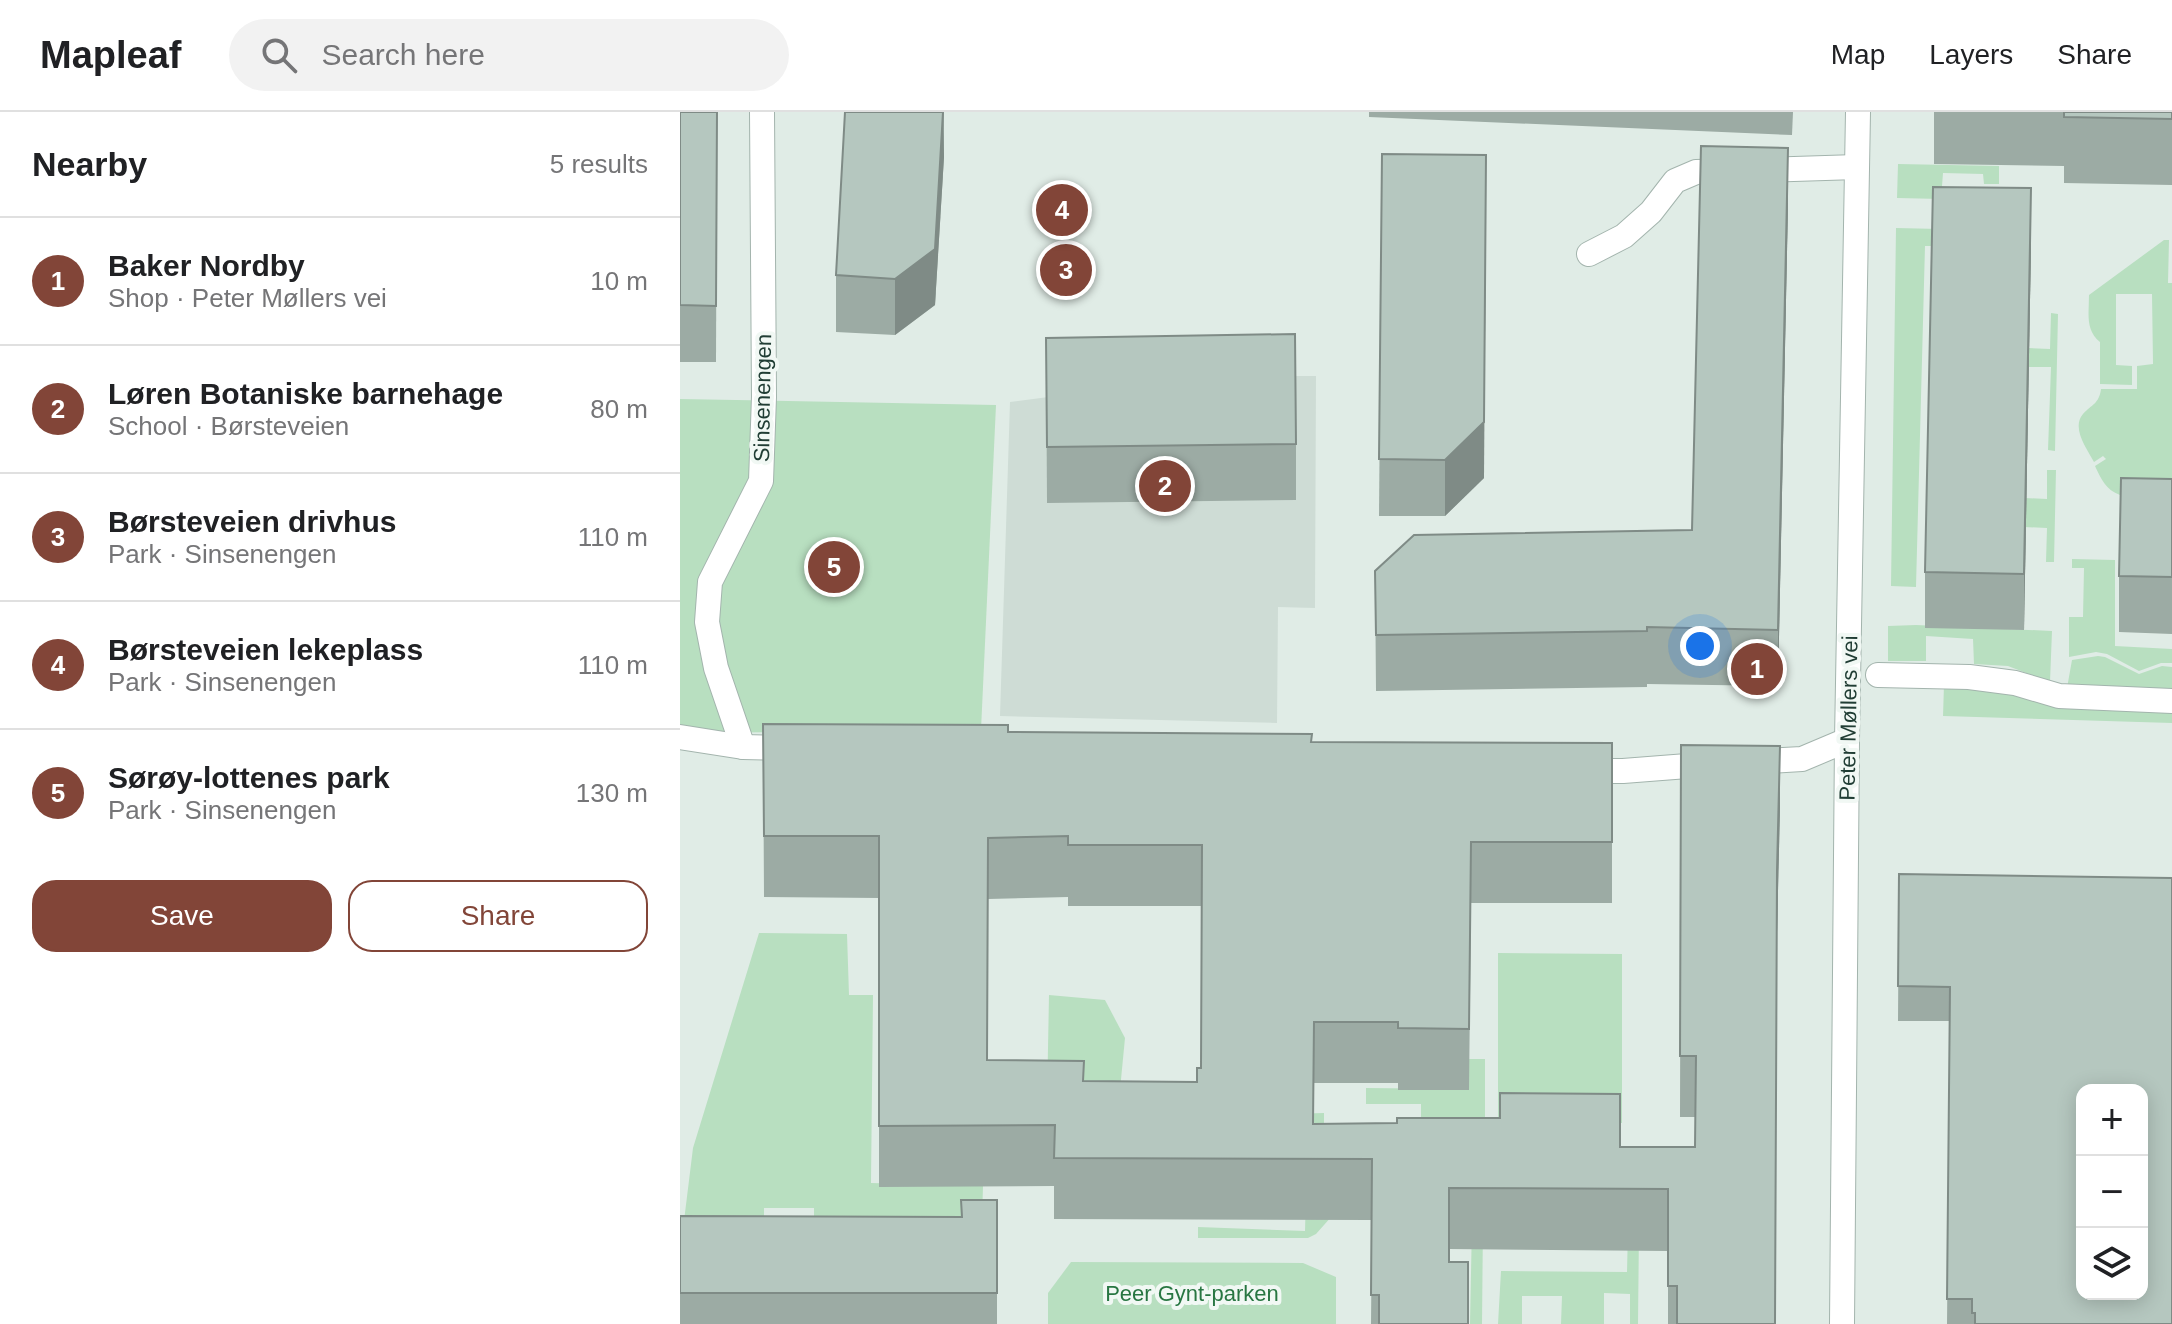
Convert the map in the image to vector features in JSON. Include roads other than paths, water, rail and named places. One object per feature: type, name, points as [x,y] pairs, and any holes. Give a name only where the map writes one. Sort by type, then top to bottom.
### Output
[{"type":"street","name":"Sinsenengen","points":[[743,747],[716,668],[707,622],[710,582],[761,481],[764,397],[762,112]]},
{"type":"street","name":"Peter Møllers vei","points":[[1842,1324],[1847,740],[1858,112]]},
{"type":"street","points":[[1589,254],[1624,236],[1651,212],[1675,181],[1696,172],[1857,167]]},
{"type":"street","points":[[1878,675],[1969,677],[2015,683],[2059,696],[2172,701]]},
{"type":"street","points":[[680,737],[743,747],[820,748]]},
{"type":"street","points":[[1562,771],[1623,771],[1802,759],[1847,740]]},
{"type":"place","name":"Børsteveien lekeplass","points":[[1062,210]]},
{"type":"place","name":"Børsteveien drivhus","points":[[1066,270]]},
{"type":"place","name":"Løren Botaniske barnehage","points":[[1165,486]]},
{"type":"place","name":"Sørøy-lottenes park","points":[[834,567]]},
{"type":"place","name":"Baker Nordby","points":[[1757,669]]},
{"type":"park label","name":"Peer Gynt-parken","points":[[1192,1293]]}]
